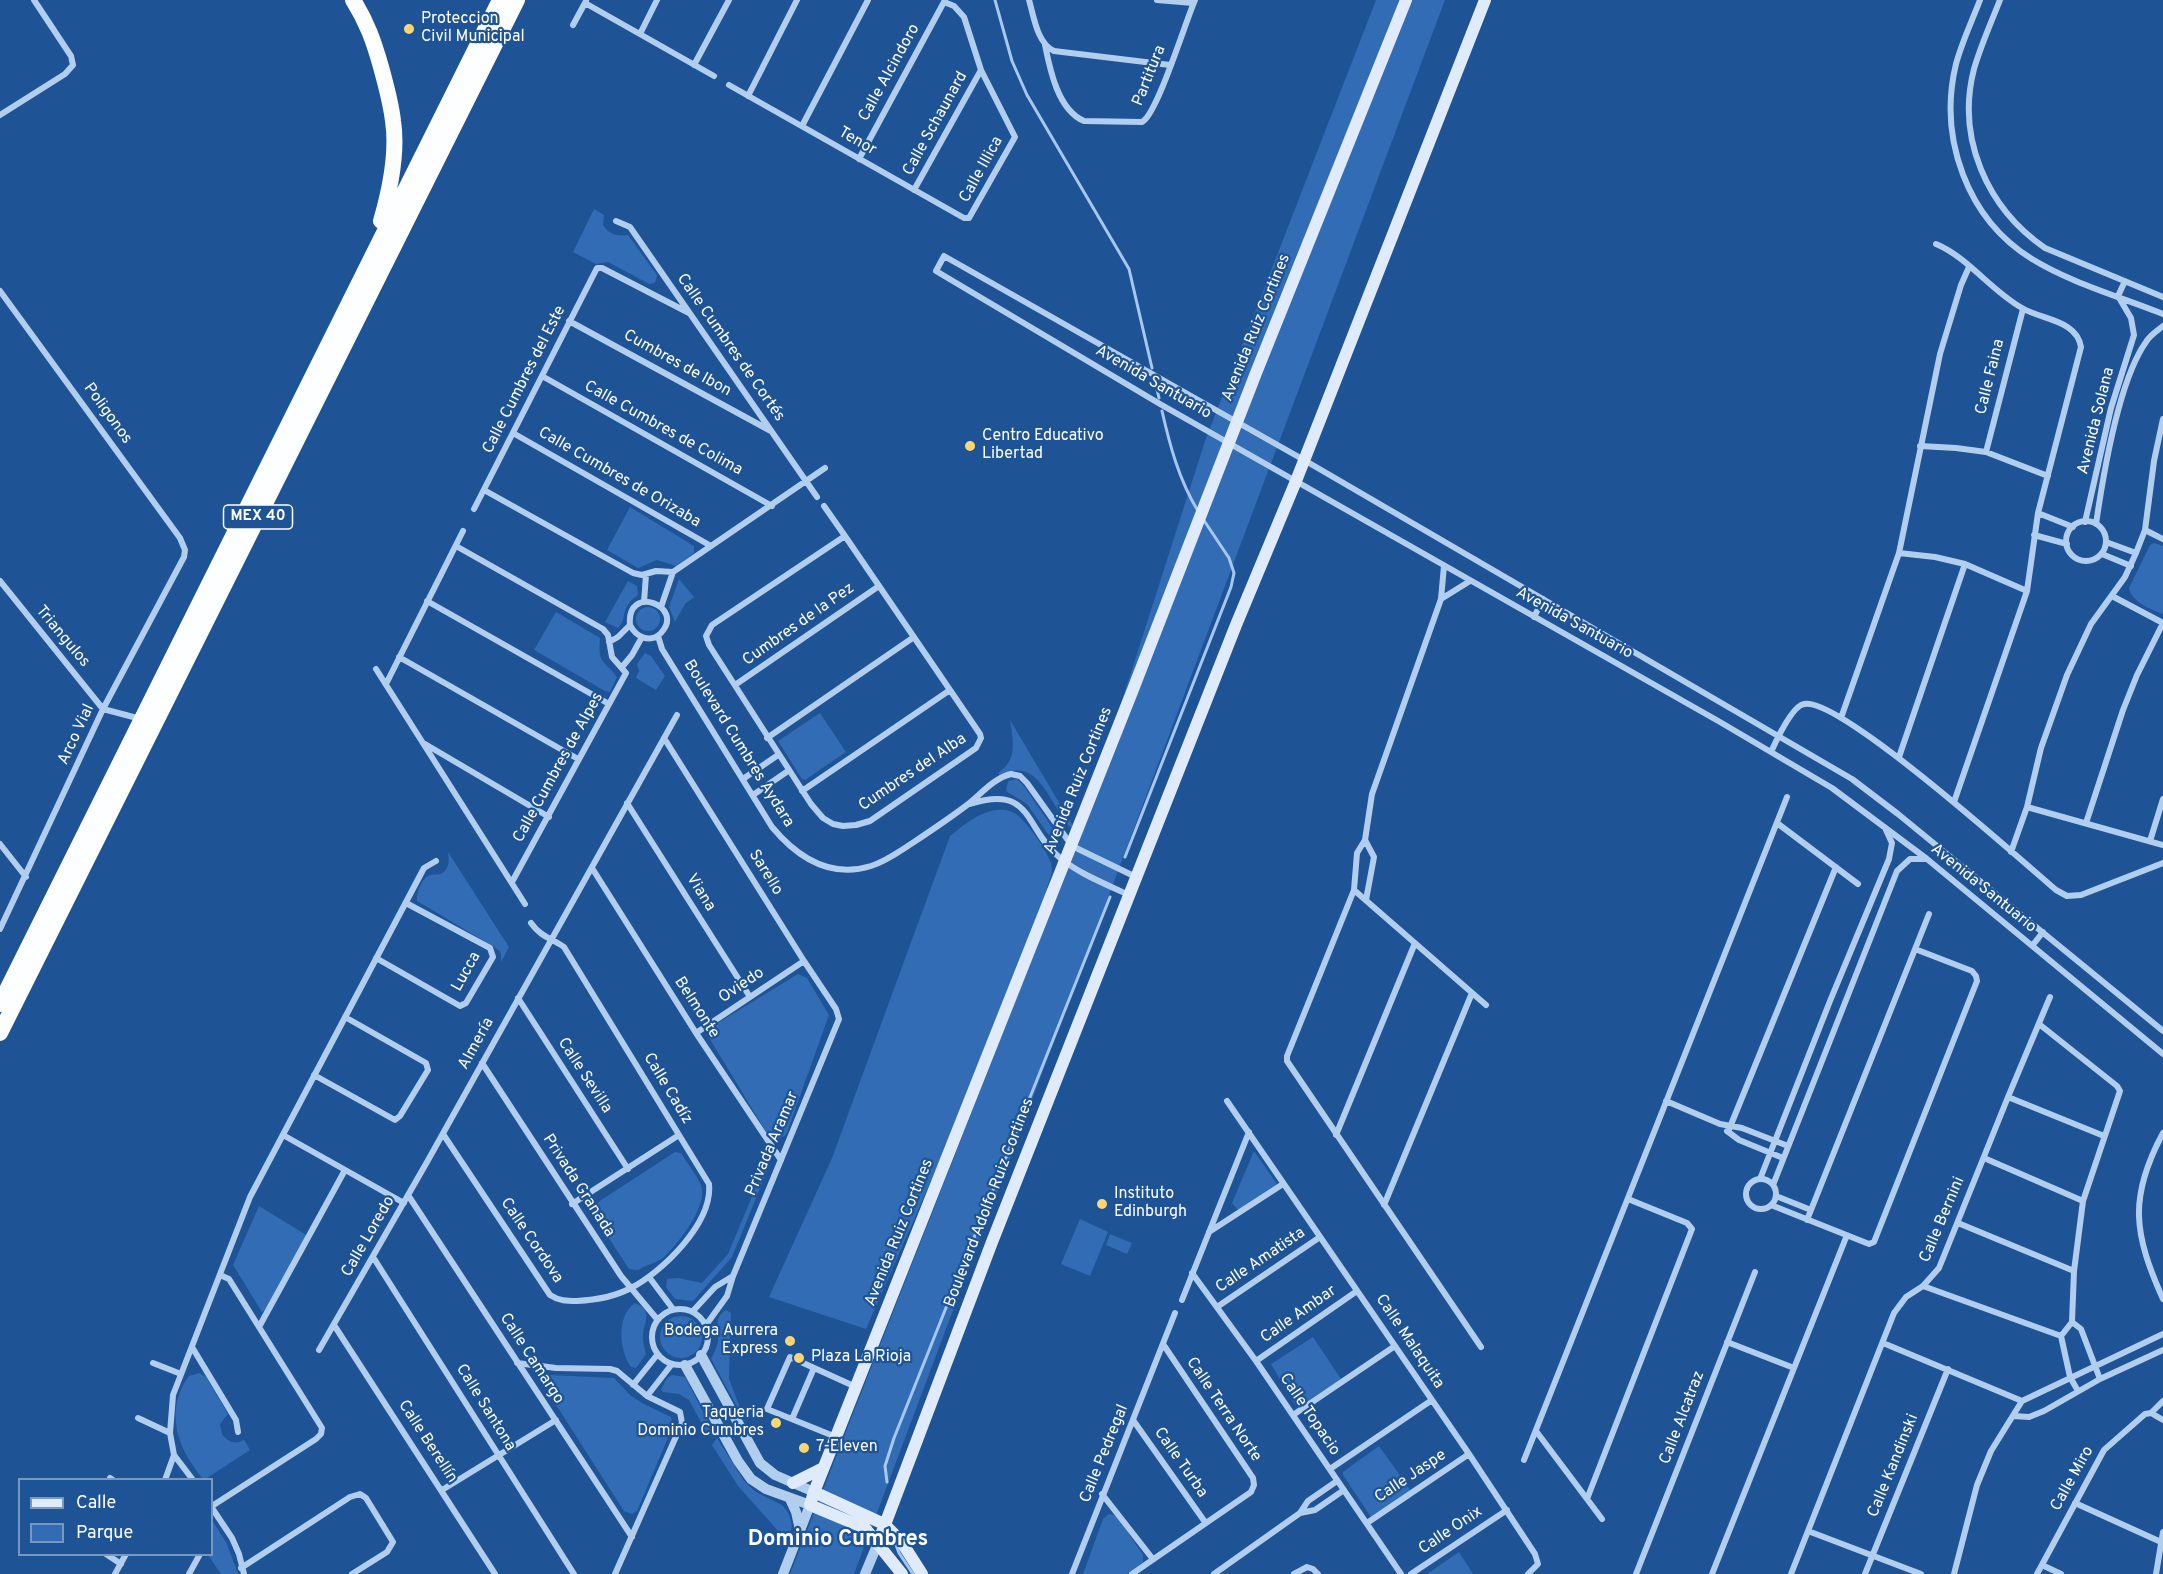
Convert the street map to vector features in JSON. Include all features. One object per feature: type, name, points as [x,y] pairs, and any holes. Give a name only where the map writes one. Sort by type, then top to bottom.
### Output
[{"type":"highway","points":[[352,0],[373,38],[394,123],[389,191],[371,257]]},
{"type":"highway","name":"MEX 40","points":[[0,1004],[500,0]]},
{"type":"highway","name":"MEX 40","points":[[0,1034],[517,0]]},
{"type":"main road","name":"Avenida Ruiz Cortines","points":[[810,1506],[823,1468],[1072,846],[1237,423],[1406,0]]},
{"type":"main road","points":[[1129,895],[1296,481],[1485,0]]},
{"type":"main road","name":"Boulevard Adolfo Ruiz Cortines","points":[[884,1524],[1129,895]]},
{"type":"main road","points":[[788,1481],[823,1468]]},
{"type":"main road","points":[[814,1492],[884,1524],[902,1541],[922,1574]]},
{"type":"main road","points":[[810,1506],[865,1528],[902,1574]]},
{"type":"main road","points":[[878,1543],[884,1524]]},
{"type":"street","points":[[0,115],[66,74],[73,65],[71,56],[34,0]]},
{"type":"street","points":[[639,34],[657,0]]},
{"type":"street","points":[[694,65],[729,0]]},
{"type":"street","points":[[748,96],[798,0]]},
{"type":"street","points":[[802,126],[868,0]]},
{"type":"street","points":[[1029,0],[1041,38],[1045,45],[1054,51],[1170,65]]},
{"type":"street","points":[[1156,0],[1194,1]]},
{"type":"street","points":[[1980,0],[1956,64],[1950,106],[1954,148],[1960,170],[1971,195],[2003,237],[2019,250],[2060,273],[2163,314]]},
{"type":"street","points":[[2000,0],[1974,69],[1970,92],[1970,134],[1982,174],[2000,206],[2029,237],[2060,255],[2163,297]]},
{"type":"street","points":[[945,1],[954,6],[964,17],[981,70]]},
{"type":"street","name":"Calle Alcindoro","points":[[859,159],[945,1]]},
{"type":"street","name":"Partitura","points":[[1045,45],[1052,81],[1076,118],[1084,121],[1142,122],[1146,120],[1170,65],[1194,1]]},
{"type":"street","points":[[573,25],[586,2],[714,76]]},
{"type":"street","name":"Calle Illica","points":[[972,217],[1014,141],[1014,136],[981,70]]},
{"type":"street","name":"Calle Schaunard","points":[[914,190],[981,70]]},
{"type":"street","name":"Tenor","points":[[729,85],[964,218],[972,217]]},
{"type":"street","name":"Calle Cumbres de Cortés","points":[[616,221],[630,227],[817,497]]},
{"type":"street","points":[[1936,244],[1959,256],[1996,291],[2023,309],[2070,328],[2079,336],[2081,347],[2038,513],[2027,591],[1954,802]]},
{"type":"street","name":"Avenida Santuario","points":[[2163,1030],[1871,792],[1779,735],[1543,598],[944,256],[936,271],[1443,566],[1832,788],[1927,859],[2163,1054]]},
{"type":"street","points":[[1841,718],[1899,553],[1940,354],[1961,285],[1969,267]]},
{"type":"street","name":"Calle Cumbres del Este","points":[[474,509],[596,270],[602,268],[689,313]]},
{"type":"street","points":[[2118,296],[2125,281]]},
{"type":"street","name":"Poligonos","points":[[0,291],[180,538],[185,550],[184,557]]},
{"type":"street","name":"Avenida Solana","points":[[2085,522],[2111,408],[2134,335],[2131,318],[2118,296]]},
{"type":"street","name":"Calle Faina","points":[[1986,452],[2023,309]]},
{"type":"street","name":"Cumbres de Ibon","points":[[569,321],[771,431]]},
{"type":"street","name":"Avenida Solana","points":[[2096,524],[2115,427],[2126,386],[2145,343],[2163,326]]},
{"type":"street","name":"Calle Cumbres de Colima","points":[[542,376],[772,506]]},
{"type":"street","points":[[2011,852],[2026,807],[2041,748],[2067,675],[2091,624],[2131,566],[2145,530],[2154,461],[2163,419]]},
{"type":"street","name":"Calle Cumbres de Orizaba","points":[[513,433],[711,546]]},
{"type":"street","points":[[1920,446],[1986,452],[2048,476]]},
{"type":"street","points":[[661,607],[673,572],[825,468]]},
{"type":"street","points":[[484,490],[633,573],[646,575],[656,571],[673,572]]},
{"type":"street","name":"Cumbres del Alba","points":[[824,506],[845,536],[980,734],[981,738],[979,745],[881,814],[856,825],[843,826],[833,824],[817,812],[778,756],[709,645],[706,636],[709,628],[845,536]]},
{"type":"street","points":[[2038,513],[2073,527]]},
{"type":"street","points":[[2085,522],[2096,524],[2104,532],[2106,542],[2102,554],[2085,561],[2073,556],[2067,544],[2067,538],[2073,527],[2085,522]]},
{"type":"street","points":[[2145,530],[2163,539]]},
{"type":"street","points":[[386,684],[463,531]]},
{"type":"street","points":[[2034,535],[2067,544]]},
{"type":"street","points":[[2106,542],[2136,553]]},
{"type":"street","points":[[456,546],[606,632],[612,657],[622,667],[642,638]]},
{"type":"street","points":[[1899,553],[1935,557],[1965,564],[2027,591]]},
{"type":"street","points":[[2102,554],[2131,566]]},
{"type":"street","name":"Arco Vial","points":[[0,929],[104,709],[184,557]]},
{"type":"street","points":[[1899,757],[1965,564]]},
{"type":"street","points":[[1443,566],[1440,599],[1372,794],[1365,840],[1357,853],[1354,890],[1287,1056],[1289,1065],[1481,1347]]},
{"type":"street","points":[[644,602],[646,575]]},
{"type":"street","name":"Triangulos","points":[[0,581],[104,709]]},
{"type":"street","points":[[1440,599],[1470,581]]},
{"type":"street","name":"Cumbres de la Pez","points":[[735,685],[879,586]]},
{"type":"street","points":[[2086,823],[2123,710],[2137,675],[2163,623],[2112,596]]},
{"type":"street","points":[[1534,617],[1543,598]]},
{"type":"street","points":[[427,602],[609,705]]},
{"type":"street","points":[[644,602],[656,603],[661,607],[666,616],[662,632],[658,636],[642,638],[630,625],[634,608],[644,602]]},
{"type":"street","points":[[609,642],[630,625]]},
{"type":"street","name":"Boulevard Cumbres Aydara","points":[[658,636],[662,649],[772,826],[792,850],[816,863],[842,870],[871,866],[888,859],[967,805],[994,782],[1006,775],[1016,774],[1034,792],[1072,846]]},
{"type":"street","points":[[767,738],[914,638]]},
{"type":"street","points":[[399,657],[578,759]]},
{"type":"street","name":"Calle Cumbres de Alpes","points":[[512,882],[625,675],[622,667]]},
{"type":"street","points":[[376,669],[525,904]]},
{"type":"street","points":[[802,791],[950,690]]},
{"type":"street","points":[[1771,752],[1796,709],[1803,704],[1812,704],[1841,718],[1899,757],[2056,890],[2067,896],[2088,893],[2163,863]]},
{"type":"street","points":[[104,709],[142,719]]},
{"type":"street","points":[[551,939],[677,715]]},
{"type":"street","name":"Sarello","points":[[664,738],[836,1009],[838,1023]]},
{"type":"street","points":[[424,744],[549,817]]},
{"type":"street","points":[[743,779],[778,756]]},
{"type":"street","points":[[753,795],[788,771]]},
{"type":"street","points":[[1524,1460],[1787,797]]},
{"type":"street","points":[[967,805],[982,800],[996,799],[1018,805],[1031,818],[1051,849],[1065,862],[1129,895]]},
{"type":"street","points":[[2150,841],[2163,799]]},
{"type":"street","name":"Viana","points":[[627,803],[750,997]]},
{"type":"street","points":[[2026,807],[2163,845]]},
{"type":"street","points":[[1777,823],[1858,884]]},
{"type":"street","points":[[1760,1179],[1889,859],[1892,843],[1884,827]]},
{"type":"street","points":[[1365,840],[1374,857],[1366,900]]},
{"type":"street","points":[[0,843],[26,877]]},
{"type":"street","points":[[1072,846],[1136,877]]},
{"type":"street","points":[[1773,1185],[1897,871],[1910,859],[1927,859]]},
{"type":"street","points":[[192,1478],[174,1455],[170,1433],[172,1403],[249,1197],[424,868],[436,861]]},
{"type":"street","points":[[1728,1132],[1836,867]]},
{"type":"street","name":"Belmonte","points":[[591,868],[696,1033],[781,1160]]},
{"type":"street","points":[[1354,890],[1485,1005]]},
{"type":"street","name":"Lucca","points":[[376,958],[460,1006],[466,1003],[493,957],[490,948],[406,903]]},
{"type":"street","points":[[1807,1220],[1929,914]]},
{"type":"street","name":"Calle Cadíz","points":[[531,923],[539,935],[564,947],[709,1184],[703,1213],[692,1233],[664,1265],[630,1289]]},
{"type":"street","points":[[2032,946],[2043,932]]},
{"type":"street","name":"Almería","points":[[427,1162],[551,939]]},
{"type":"street","points":[[1336,1135],[1415,943]]},
{"type":"street","points":[[1771,1205],[1869,1244],[1874,1242],[1977,981],[1977,976],[1972,971],[1915,949]]},
{"type":"street","name":"Oviedo","points":[[696,1033],[804,961]]},
{"type":"street","points":[[1384,1205],[1472,993]]},
{"type":"street","name":"Calle Bernini","points":[[1791,1574],[1899,1304],[1923,1286],[1940,1268],[2050,997]]},
{"type":"street","name":"Calle Sevilla","points":[[518,998],[628,1169]]},
{"type":"street","points":[[314,1075],[395,1120],[400,1116],[428,1070],[426,1063],[345,1017]]},
{"type":"street","name":"Privada Aramar","points":[[706,1325],[727,1296],[733,1276],[838,1023]]},
{"type":"street","points":[[2039,1024],[2117,1086],[2120,1091],[2120,1097],[2104,1136],[2083,1201],[2074,1271],[2072,1322],[2061,1336]]},
{"type":"street","name":"Privada Granada","points":[[482,1063],[572,1204],[630,1289],[657,1319]]},
{"type":"street","points":[[2008,1097],[2104,1136]]},
{"type":"street","name":"Calle Malaquita","points":[[1227,1101],[1507,1510],[1537,1558],[1538,1564],[1531,1572]]},
{"type":"street","points":[[1666,1101],[1720,1125],[1739,1140],[1783,1158]]},
{"type":"street","points":[[1720,1125],[1730,1125],[1788,1146]]},
{"type":"street","points":[[1182,1300],[1249,1132]]},
{"type":"street","points":[[2163,1133],[2143,1180],[2138,1215],[2144,1250],[2163,1299]]},
{"type":"street","name":"Calle Cordova","points":[[443,1134],[550,1295],[558,1300],[596,1300],[630,1289]]},
{"type":"street","points":[[283,1135],[404,1203]]},
{"type":"street","points":[[572,1204],[679,1135]]},
{"type":"street","points":[[1984,1158],[2083,1201]]},
{"type":"street","name":"Calle Loredo","points":[[319,1350],[427,1162]]},
{"type":"street","points":[[259,1327],[345,1170]]},
{"type":"street","points":[[1755,1180],[1767,1180],[1773,1185],[1776,1196],[1771,1205],[1761,1209],[1748,1202],[1748,1187],[1755,1180]]},
{"type":"street","points":[[1209,1232],[1283,1184]]},
{"type":"street","name":"Calle Camargo","points":[[408,1196],[632,1537]]},
{"type":"street","points":[[1776,1196],[1811,1210]]},
{"type":"street","points":[[1587,1499],[1692,1229],[1687,1223],[1628,1199]]},
{"type":"street","points":[[1958,1223],[2074,1271]]},
{"type":"street","points":[[1712,1574],[1847,1235]]},
{"type":"street","name":"Calle Amatista","points":[[1217,1307],[1320,1237]]},
{"type":"street","name":"Calle Santona","points":[[373,1257],[574,1574]]},
{"type":"street","name":"Calle Alcatraz","points":[[1636,1574],[1755,1272]]},
{"type":"street","name":"Calle Topacio","points":[[1192,1273],[1256,1361],[1401,1574]]},
{"type":"street","points":[[213,1506],[316,1439],[321,1434],[322,1428],[229,1279],[220,1275]]},
{"type":"street","points":[[693,1311],[715,1287],[733,1276]]},
{"type":"street","points":[[648,1277],[673,1309]]},
{"type":"street","points":[[1923,1286],[2061,1336]]},
{"type":"street","name":"Calle Ambar","points":[[1256,1361],[1357,1291]]},
{"type":"street","points":[[673,1309],[693,1311],[703,1319],[706,1325],[707,1344],[701,1356],[685,1365],[672,1364],[657,1354],[651,1338],[652,1331],[662,1314],[673,1309]]},
{"type":"street","name":"Calle Pedregal","points":[[1072,1574],[1175,1313]]},
{"type":"street","points":[[2072,1322],[2081,1329],[2100,1379]]},
{"type":"street","name":"Calle Berellín","points":[[334,1325],[495,1574]]},
{"type":"street","points":[[1954,1574],[1977,1485],[1991,1451],[2022,1401],[2163,1334]]},
{"type":"street","points":[[2061,1336],[2070,1377],[2078,1391]]},
{"type":"street","points":[[1727,1342],[1794,1368]]},
{"type":"street","points":[[1883,1343],[2022,1401]]},
{"type":"street","name":"Calle Terra Norte","points":[[1132,1574],[1254,1488],[1254,1481],[1163,1344]]},
{"type":"street","points":[[1293,1415],[1395,1346]]},
{"type":"street","points":[[192,1347],[236,1420],[238,1432]]},
{"type":"street","points":[[2014,1416],[2029,1417],[2100,1379],[2163,1350]]},
{"type":"street","points":[[633,1385],[657,1354]]},
{"type":"street","points":[[701,1356],[748,1443],[767,1469],[814,1492]]},
{"type":"street","points":[[836,1437],[767,1409],[790,1357],[856,1387]]},
{"type":"street","points":[[153,1363],[181,1374]]},
{"type":"street","points":[[517,1363],[556,1368],[617,1371],[647,1396],[680,1412],[682,1423],[615,1574]]},
{"type":"street","points":[[647,1396],[672,1364]]},
{"type":"street","points":[[685,1365],[733,1451],[758,1485],[810,1506]]},
{"type":"street","points":[[792,1419],[814,1368]]},
{"type":"street","name":"Calle Kandinski","points":[[1865,1574],[1948,1369]]},
{"type":"street","points":[[709,1408],[724,1399]]},
{"type":"street","points":[[1330,1469],[1432,1400]]},
{"type":"street","name":"Calle Miro","points":[[2037,1574],[2104,1449],[2163,1401]]},
{"type":"street","points":[[2151,1413],[2163,1420]]},
{"type":"street","points":[[138,1418],[170,1433]]},
{"type":"street","points":[[442,1490],[556,1420]]},
{"type":"street","name":"Calle Turba","points":[[1133,1420],[1205,1522]]},
{"type":"street","points":[[1536,1431],[1602,1519]]},
{"type":"street","points":[[733,1451],[748,1443]]},
{"type":"street","name":"Calle Jaspe","points":[[1367,1523],[1469,1454]]},
{"type":"street","points":[[165,1478],[174,1455]]},
{"type":"street","points":[[1214,1574],[1300,1513],[1308,1501],[1337,1480]]},
{"type":"street","points":[[777,1494],[788,1481]]},
{"type":"street","points":[[1300,1513],[1315,1510],[1344,1490]]},
{"type":"street","points":[[213,1509],[232,1538],[243,1571],[350,1497],[360,1494],[366,1498],[393,1542],[387,1552],[352,1574]]},
{"type":"street","points":[[1102,1494],[1152,1558]]},
{"type":"street","points":[[790,1498],[800,1531]]},
{"type":"street","points":[[2075,1503],[2161,1542]]},
{"type":"street","name":"Avenida Ruiz Cortines","points":[[783,1574],[810,1506]]},
{"type":"street","name":"Calle Onix","points":[[1411,1574],[1507,1510]]},
{"type":"street","points":[[1808,1531],[1921,1574]]},
{"type":"street","points":[[2156,1574],[2163,1532]]},
{"type":"street","points":[[865,1574],[878,1543]]},
{"type":"street","points":[[109,1556],[120,1564]]},
{"type":"street","points":[[115,1574],[125,1556]]},
{"type":"street","points":[[189,1574],[199,1556]]},
{"type":"street","points":[[2042,1565],[2061,1574]]},
{"type":"street","points":[[1294,1574],[1308,1567],[1318,1574]]},
{"type":"green space","points":[[1376,0],[1445,0],[854,1574],[790,1574],[1063,880],[866,1329],[769,1297],[832,1158],[950,836],[972,819],[991,811],[1003,810],[1016,814],[1031,830],[1051,863],[1051,877],[1046,890],[1072,857],[1205,441]]},
{"type":"green space","points":[[594,209],[604,215],[603,225],[608,231],[617,235],[628,235],[657,275],[655,283],[649,284],[608,262],[596,264],[573,252]]},
{"type":"green space","points":[[630,507],[694,546],[694,553],[676,566],[657,560],[638,568],[607,550]]},
{"type":"green space","points":[[2154,543],[2163,546],[2163,614],[2137,601],[2129,588],[2150,545]]},
{"type":"green space","points":[[679,579],[694,597],[685,604],[675,622],[669,607]]},
{"type":"green space","points":[[628,581],[637,586],[638,595],[628,604],[623,621],[618,628],[605,622]]},
{"type":"green space","points":[[648,607],[653,608],[659,614],[659,624],[653,630],[648,631],[643,630],[637,624],[636,619],[637,614],[643,608]]},
{"type":"green space","points":[[556,612],[600,638],[602,660],[617,677],[610,692],[534,650]]},
{"type":"green space","points":[[645,653],[651,656],[665,676],[656,690],[636,678],[639,671],[637,664]]},
{"type":"green space","points":[[820,713],[846,752],[805,780],[802,779],[778,741]]},
{"type":"green space","points":[[1010,720],[1073,826],[1071,828],[1034,777],[1025,771],[1013,771],[1000,776],[998,773],[1009,762],[1013,750]]},
{"type":"green space","points":[[1017,779],[1058,836],[1058,842],[1052,840],[1027,804],[1006,791],[1008,781]]},
{"type":"green space","points":[[448,852],[509,947],[501,962],[501,953],[496,948],[417,901],[424,879],[446,870],[449,861]]},
{"type":"green space","points":[[798,974],[807,978],[829,1015],[786,1135],[778,1139],[768,1135],[708,1036],[713,1026]]},
{"type":"green space","points":[[1254,1151],[1277,1184],[1241,1209],[1237,1209],[1232,1203]]},
{"type":"green space","points":[[675,1152],[681,1153],[701,1185],[702,1194],[696,1214],[683,1235],[663,1258],[638,1270],[629,1269],[593,1214],[592,1206]]},
{"type":"green space","points":[[768,1158],[770,1164],[732,1257],[693,1301],[675,1299],[666,1287],[667,1279],[678,1278],[702,1283],[728,1254]]},
{"type":"green space","points":[[259,1206],[308,1236],[266,1310],[262,1312],[233,1265]]},
{"type":"green space","points":[[1080,1219],[1108,1232],[1090,1276],[1061,1264]]},
{"type":"green space","points":[[1110,1234],[1132,1243],[1127,1254],[1106,1245]]},
{"type":"green space","points":[[635,1303],[641,1306],[646,1313],[643,1342],[646,1354],[636,1368],[631,1367],[627,1360],[621,1334],[625,1316]]},
{"type":"green space","points":[[726,1310],[731,1313],[729,1379],[746,1423],[711,1359],[718,1341],[719,1316]]},
{"type":"green space","points":[[681,1316],[696,1322],[702,1337],[696,1352],[681,1358],[666,1352],[660,1337],[666,1322]]},
{"type":"green space","points":[[1313,1337],[1341,1379],[1299,1407],[1296,1406],[1271,1364]]},
{"type":"green space","points":[[199,1373],[206,1377],[228,1414],[220,1424],[222,1434],[232,1442],[244,1440],[250,1450],[207,1478],[202,1478],[184,1451],[177,1429],[178,1397],[189,1376]]},
{"type":"green space","points":[[672,1375],[685,1377],[717,1438],[708,1435],[689,1400],[679,1394],[661,1390],[667,1378]]},
{"type":"green space","points":[[546,1376],[614,1378],[630,1395],[671,1417],[673,1426],[637,1511],[632,1514],[624,1511],[544,1386],[543,1380]]},
{"type":"green space","points":[[717,1438],[744,1481],[756,1492],[782,1505],[789,1514],[792,1526],[788,1542],[738,1486],[712,1445]]},
{"type":"green space","points":[[1379,1446],[1411,1491],[1371,1517],[1343,1472]]},
{"type":"green space","points":[[1109,1514],[1117,1516],[1143,1555],[1143,1562],[1127,1574],[1083,1574],[1103,1519]]},
{"type":"green space","points":[[213,1522],[227,1544],[238,1574],[221,1574],[209,1556],[213,1556]]},
{"type":"green space","points":[[1459,1552],[1473,1574],[1427,1574]]},
{"type":"waterway","points":[[995,0],[1012,61],[1027,95],[1129,269],[1152,368]]},
{"type":"waterway","points":[[1155,381],[1159,398]]},
{"type":"waterway","points":[[1162,411],[1176,462],[1185,487],[1198,511]]},
{"type":"waterway","points":[[1125,857],[1231,587],[1234,573],[1229,558],[1203,519]]},
{"type":"waterway","points":[[887,1482],[885,1466],[894,1438],[1110,897]]},
{"type":"waterway","points":[[895,1542],[899,1553],[913,1574]]},
{"type":"place","name":"Proteccion Civil Municipal","points":[[409,29]]},
{"type":"place","name":"Centro Educativo Libertad","points":[[970,446]]},
{"type":"place","name":"Instituto Edinburgh","points":[[1102,1204]]},
{"type":"place","name":"Bodega Aurrera Express","points":[[790,1341]]},
{"type":"place","name":"Plaza La Rioja","points":[[799,1358]]},
{"type":"place","name":"Taqueria Dominio Cumbres","points":[[776,1423]]},
{"type":"place","name":"7-Eleven","points":[[804,1448]]},
{"type":"district","name":"Dominio Cumbres","points":[[838,1541]]}]
